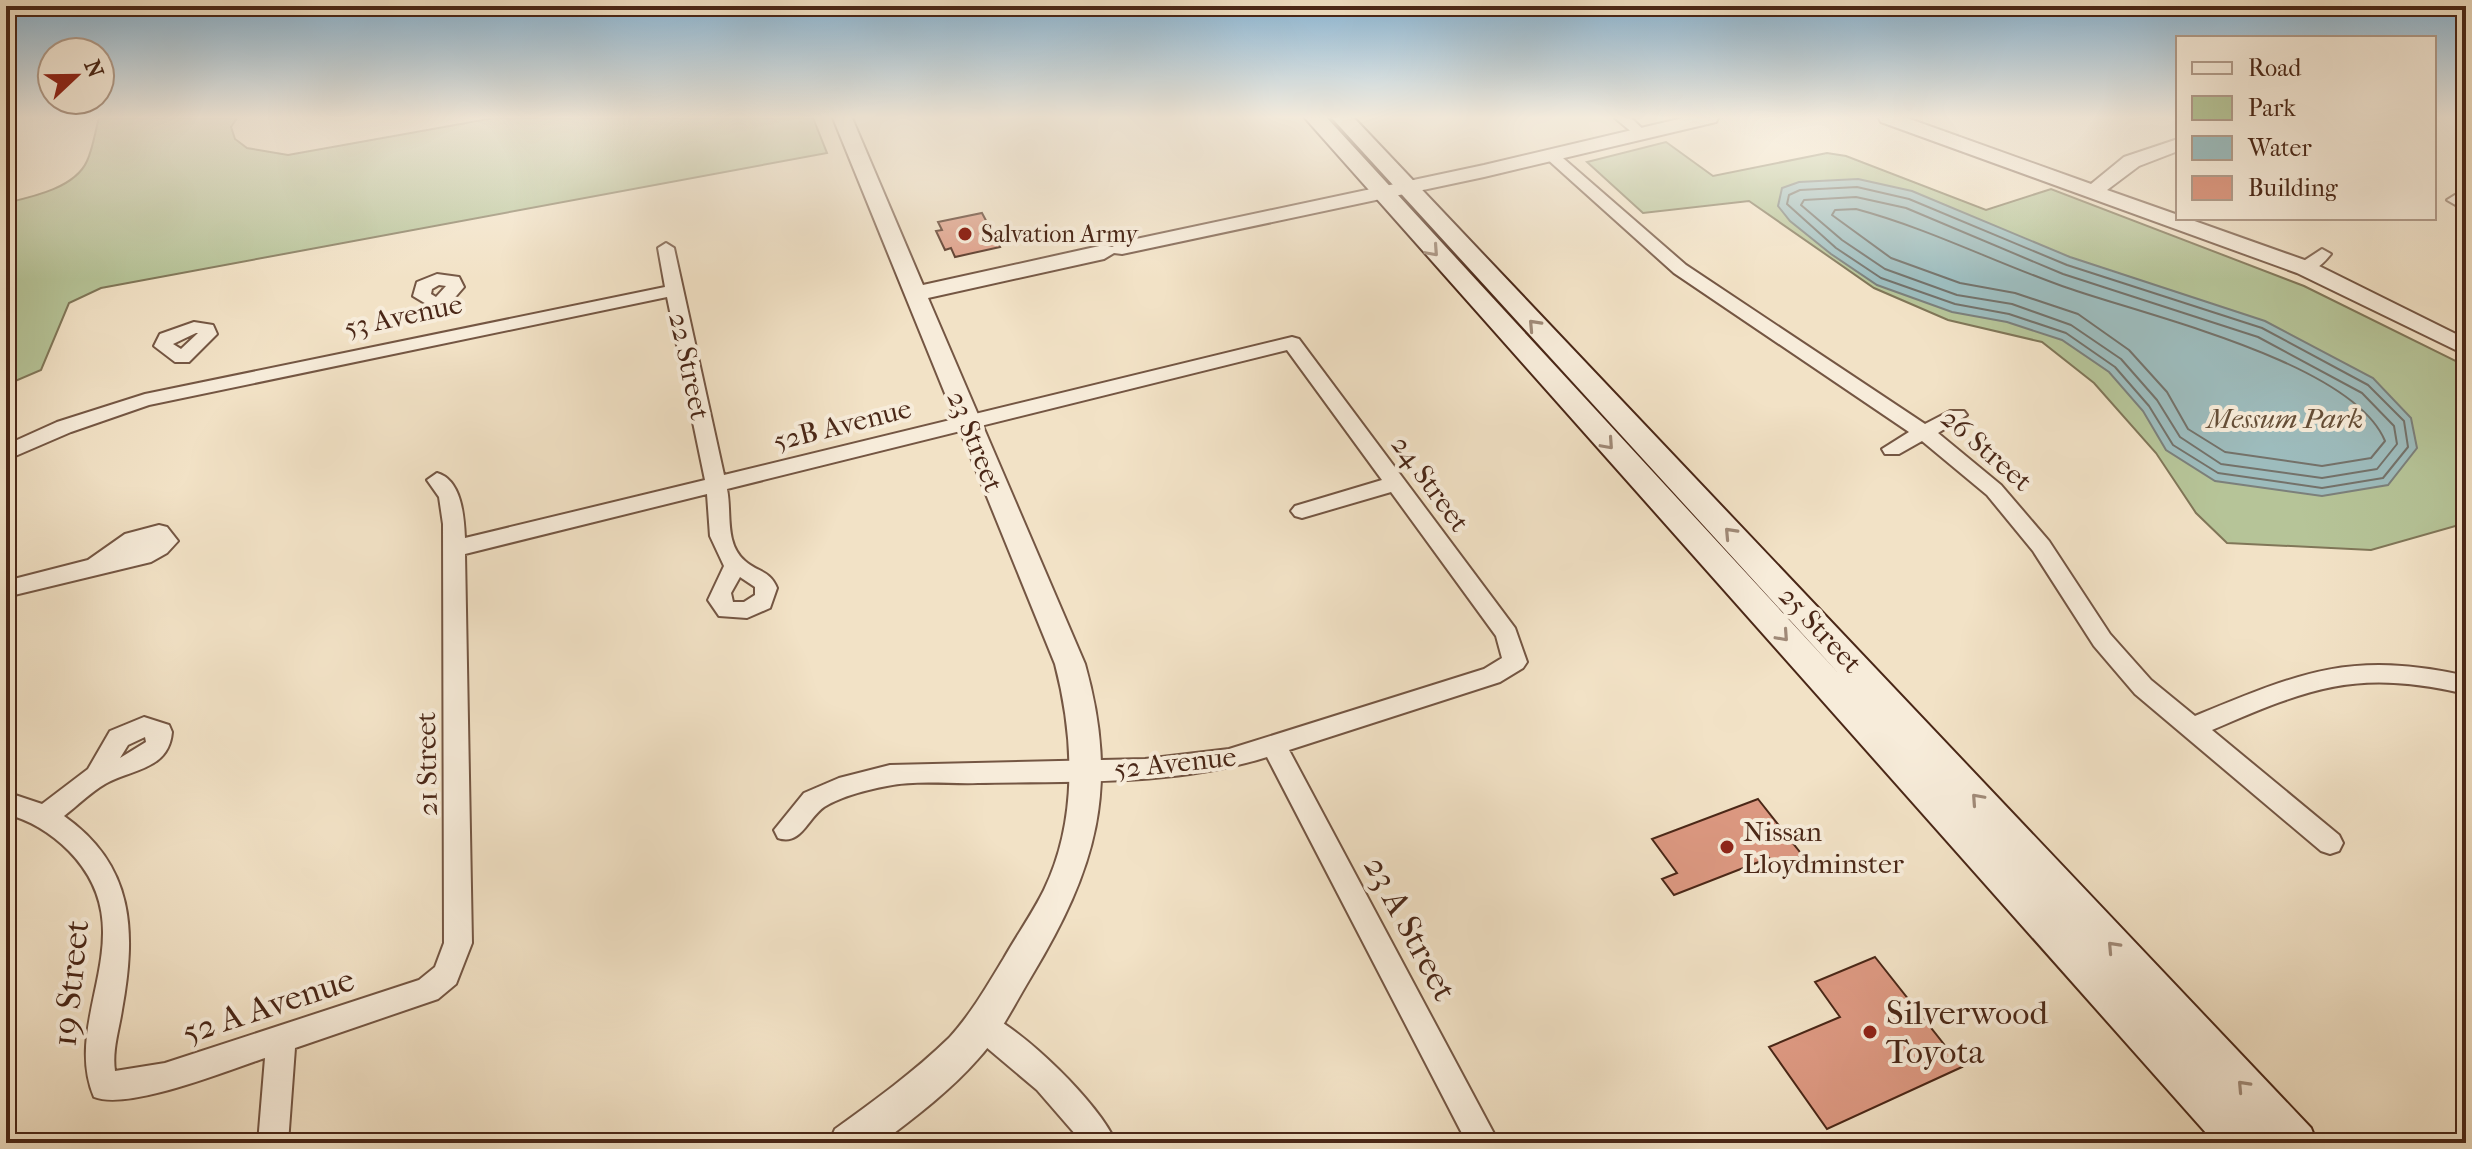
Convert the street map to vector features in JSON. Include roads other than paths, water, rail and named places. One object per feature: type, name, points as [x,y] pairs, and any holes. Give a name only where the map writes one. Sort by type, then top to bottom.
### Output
[{"type":"main road","name":"25 Street","points":[[1373,172],[1849,659],[2296,1143]]},
{"type":"main road","name":"25 Street","points":[[1380,172],[1393,190],[2243,1143]]},
{"type":"street","name":"23 Street","points":[[864,172],[1070,664],[1085,733],[1085,770]]},
{"type":"street","points":[[915,294],[1476,172]]},
{"type":"street","name":"26 Street","points":[[1570,172],[1680,269],[1925,433],[1994,490],[2018,516],[2102,640],[2143,687],[2330,843]]},
{"type":"street","points":[[2035,172],[2176,218]]},
{"type":"street","points":[[2094,193],[2114,172]]},
{"type":"street","points":[[2181,220],[2314,261],[2466,348]]},
{"type":"street","name":"22 Street","points":[[666,248],[718,494],[716,512],[723,543],[733,560]]},
{"type":"street","name":"53 Avenue","points":[[6,453],[64,427],[145,400],[674,290]]},
{"type":"street","points":[[437,339],[438,306]]},
{"type":"street","name":"52B Avenue","points":[[453,549],[718,494],[968,422],[1292,343]]},
{"type":"street","name":"24 Street","points":[[1292,343],[1393,484],[1507,634],[1515,662]]},
{"type":"street","points":[[176,393],[182,358]]},
{"type":"street","points":[[1892,449],[1957,415]]},
{"type":"street","name":"21 Street","points":[[437,480],[449,496],[453,549],[458,943],[446,975]]},
{"type":"street","points":[[1302,511],[1393,484]]},
{"type":"street","points":[[6,589],[95,566]]},
{"type":"street","name":"52 Avenue","points":[[849,1143],[931,1079],[983,1026],[1062,889],[1080,822],[1085,770],[1186,766],[1229,759],[1492,676],[1515,662]]},
{"type":"street","points":[[2192,728],[2307,680],[2352,672],[2409,671],[2466,685]]},
{"type":"street","name":"23 A Street","points":[[1274,746],[1484,1143]]},
{"type":"street","points":[[787,830],[813,801],[839,788],[890,775],[1085,770]]},
{"type":"street","points":[[46,816],[97,776]]},
{"type":"street","name":"19 Street","points":[[6,803],[46,816],[86,849],[102,870],[113,897],[118,927],[116,963],[97,1068],[105,1087]]},
{"type":"street","name":"52 A Avenue","points":[[105,1087],[165,1077],[428,990],[446,975]]},
{"type":"street","points":[[983,1026],[1049,1080],[1085,1118],[1101,1143]]},
{"type":"street","points":[[273,1143],[281,1037]]},
{"type":"water","points":[[1858,179],[1912,191],[2070,257],[2265,321],[2373,378],[2411,418],[2417,448],[2388,485],[2322,496],[2215,481],[2166,450],[2143,411],[2109,372],[2062,340],[2007,322],[1952,312],[1877,285],[1831,254],[1790,221],[1778,206],[1782,188],[1799,182]]},
{"type":"place","name":"Salvation Army","points":[[965,234]]},
{"type":"place","name":"Nissan Lloydminster","points":[[1727,847]]},
{"type":"place","name":"Silverwood Toyota","points":[[1870,1032]]},
{"type":"park label","name":"Messum Park","points":[[2285,418]]}]
